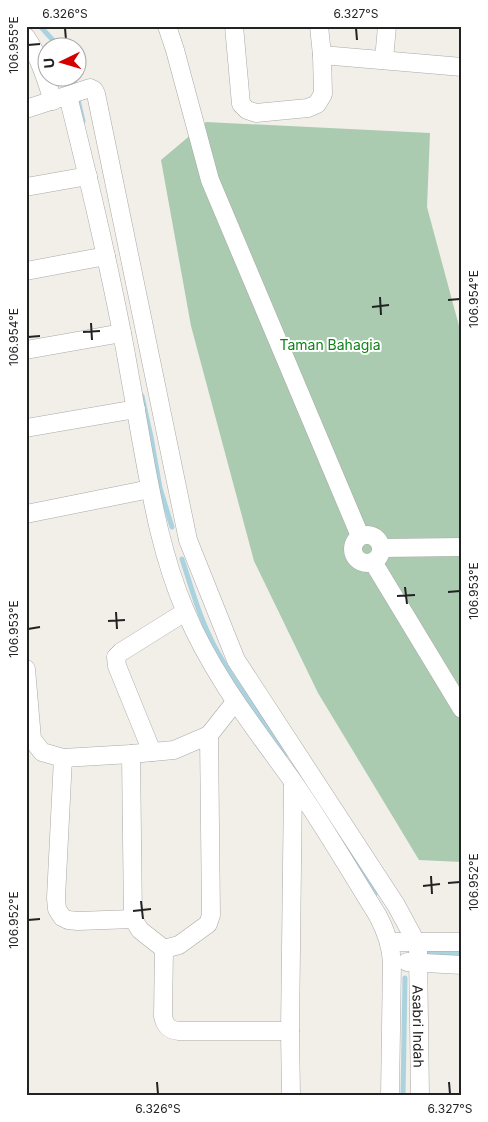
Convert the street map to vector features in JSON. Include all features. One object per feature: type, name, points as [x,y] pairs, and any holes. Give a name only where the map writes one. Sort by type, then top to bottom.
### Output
[{"type":"street","points":[[167,26],[176,50],[210,180],[360,536]]},
{"type":"street","points":[[234,26],[241,104],[247,110],[256,113],[308,108],[317,104],[323,94],[322,55],[318,26]]},
{"type":"street","points":[[384,60],[387,26]]},
{"type":"street","points":[[26,37],[34,48],[38,59],[71,94],[122,333],[157,522],[169,570],[185,612],[210,662],[235,702],[323,827],[386,931],[392,962],[390,1096]]},
{"type":"street","points":[[322,55],[462,67]]},
{"type":"street","points":[[26,109],[71,94],[94,90],[96,94],[188,540],[236,660],[396,905],[417,954]]},
{"type":"street","points":[[26,187],[88,176]]},
{"type":"street","points":[[26,271],[106,256]]},
{"type":"street","points":[[26,350],[122,333]]},
{"type":"street","points":[[26,428],[136,409]]},
{"type":"street","points":[[26,514],[150,489]]},
{"type":"street","points":[[371,535],[380,542],[377,555],[368,564],[362,563],[354,555],[352,550],[353,544],[360,536],[371,535]]},
{"type":"street","points":[[163,546],[188,540]]},
{"type":"street","points":[[377,555],[462,547]]},
{"type":"street","points":[[377,555],[462,709]]},
{"type":"street","points":[[152,752],[117,666],[116,657],[185,612]]},
{"type":"street","points":[[26,669],[32,739],[42,752],[63,758],[174,750],[208,735],[235,702]]},
{"type":"street","points":[[164,949],[179,945],[208,924],[212,915],[208,735]]},
{"type":"street","points":[[131,754],[133,919],[140,930],[164,949]]},
{"type":"street","points":[[63,758],[57,909],[62,917],[68,920],[133,919]]},
{"type":"street","points":[[291,1096],[293,783]]},
{"type":"street","points":[[389,942],[417,954],[462,965]]},
{"type":"street","points":[[392,962],[462,942]]},
{"type":"street","points":[[164,949],[163,1016],[165,1024],[170,1030],[179,1032],[290,1031]]},
{"type":"street","name":"Asabri Indah","points":[[417,954],[420,1096]]},
{"type":"green space","name":"Taman Bahagia","points":[[206,122],[430,133],[427,207],[462,337],[462,862],[419,860],[318,693],[254,561],[191,326],[161,160]]},
{"type":"waterway","points":[[40,26],[51,38]]},
{"type":"waterway","points":[[75,88],[83,121]]},
{"type":"waterway","points":[[142,396],[160,488],[172,527]]},
{"type":"waterway","points":[[182,559],[210,638],[241,690],[287,754]]},
{"type":"waterway","points":[[325,812],[375,894]]},
{"type":"waterway","points":[[422,953],[462,953]]},
{"type":"waterway","points":[[403,1096],[405,978]]}]
